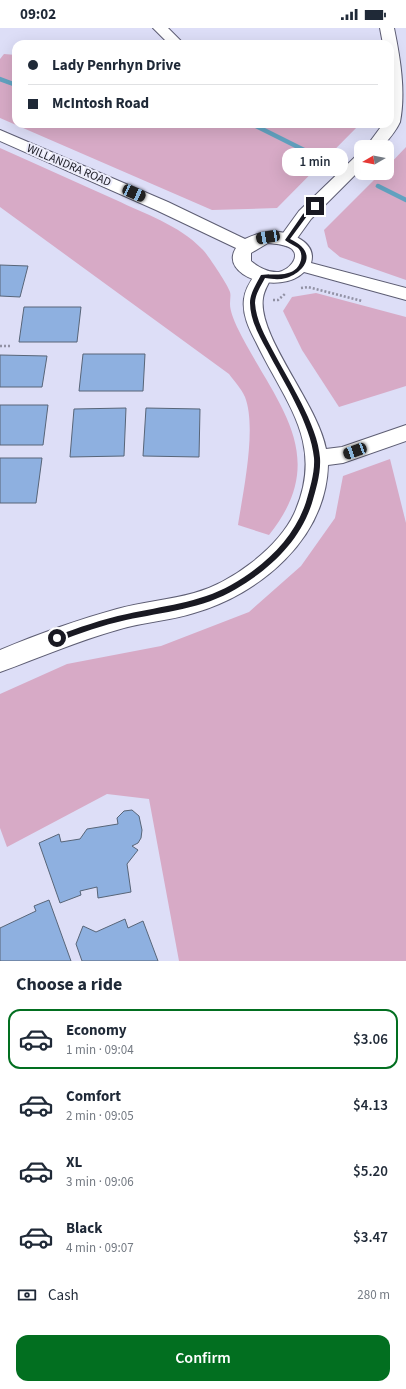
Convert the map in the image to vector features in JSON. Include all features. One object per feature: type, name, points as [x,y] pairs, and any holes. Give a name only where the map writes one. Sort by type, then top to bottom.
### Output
[{"type":"street","points":[[160,28],[173,40]]},
{"type":"street","points":[[387,28],[389,40]]},
{"type":"street","points":[[394,62],[397,77],[397,100],[394,114]]},
{"type":"street","points":[[380,140],[389,128]]},
{"type":"street","name":"WILLANDRA ROAD","points":[[0,135],[162,206],[245,246]]},
{"type":"street","points":[[287,240],[305,215],[354,167]]},
{"type":"street","points":[[268,237],[287,240],[299,246],[303,251],[304,256],[302,266],[298,270],[286,276],[263,276],[254,273],[244,264],[242,252],[245,246],[258,239],[268,237]]},
{"type":"street","points":[[302,266],[406,294]]},
{"type":"street","points":[[0,661],[82,629],[126,617],[197,603],[233,587],[263,567],[287,544],[304,517],[313,490],[317,458],[313,438],[305,418],[263,338],[255,317],[252,302],[253,296],[263,276]]},
{"type":"street","points":[[317,458],[343,455],[406,432]]},
{"type":"path","points":[[296,289],[308,287],[368,302]]},
{"type":"path","points":[[252,302],[278,300],[290,289]]},
{"type":"path","points":[[0,346],[11,346]]},
{"type":"shaded area","points":[[4,54],[12,55],[12,123],[0,118],[0,59]]},
{"type":"shaded area","points":[[23,128],[356,128],[277,208],[212,210]]},
{"type":"shaded area","points":[[406,147],[406,280],[340,257],[328,247],[324,230],[374,180],[394,180],[394,160]]},
{"type":"shaded area","points":[[0,148],[150,215],[183,233],[205,252],[213,263],[230,292],[232,316],[237,327],[280,404],[291,428],[297,453],[296,479],[288,506],[269,535],[238,525],[246,478],[250,425],[245,397],[240,388],[229,374],[0,207]]},
{"type":"shaded area","points":[[316,293],[406,317],[406,386],[339,407],[302,350],[283,311],[292,297]]},
{"type":"shaded area","points":[[390,459],[406,523],[406,961],[179,961],[149,799],[107,794],[7,847],[0,828],[0,694],[67,664],[161,646],[249,612],[301,566],[335,518],[343,476]]},
{"type":"building","points":[[0,265],[28,266],[20,297],[0,296]]},
{"type":"building","points":[[24,307],[81,307],[77,342],[19,342]]},
{"type":"building","points":[[83,354],[145,354],[143,391],[79,391]]},
{"type":"building","points":[[0,355],[47,356],[42,387],[0,387]]},
{"type":"building","points":[[0,405],[48,405],[43,445],[0,445]]},
{"type":"building","points":[[126,408],[124,456],[70,457],[74,409]]},
{"type":"building","points":[[146,408],[200,409],[199,457],[143,456]]},
{"type":"building","points":[[0,458],[42,458],[36,503],[0,503]]},
{"type":"building","points":[[132,810],[139,816],[142,830],[141,838],[138,843],[132,846],[138,850],[127,864],[131,892],[98,898],[97,887],[80,891],[81,895],[60,903],[39,843],[59,834],[61,842],[80,839],[87,829],[118,824],[117,818],[124,811]]},
{"type":"building","points":[[49,900],[71,961],[0,961],[0,928],[36,911],[34,906]]},
{"type":"building","points":[[125,919],[128,928],[143,921],[158,961],[82,961],[76,944],[83,926],[96,932]]},
{"type":"waterway","points":[[0,79],[12,84]]},
{"type":"waterway","points":[[260,128],[318,157]]},
{"type":"waterway","points":[[378,186],[406,200]]},
{"type":"route","points":[[57,638],[82,629],[126,617],[197,603],[233,587],[263,567],[287,544],[304,517],[313,490],[316,473],[317,458],[313,438],[305,418],[263,338],[255,317],[252,302],[253,296],[263,276],[286,276],[292,274],[302,266],[304,261],[303,251],[294,242],[287,240],[305,215],[315,206]]}]
